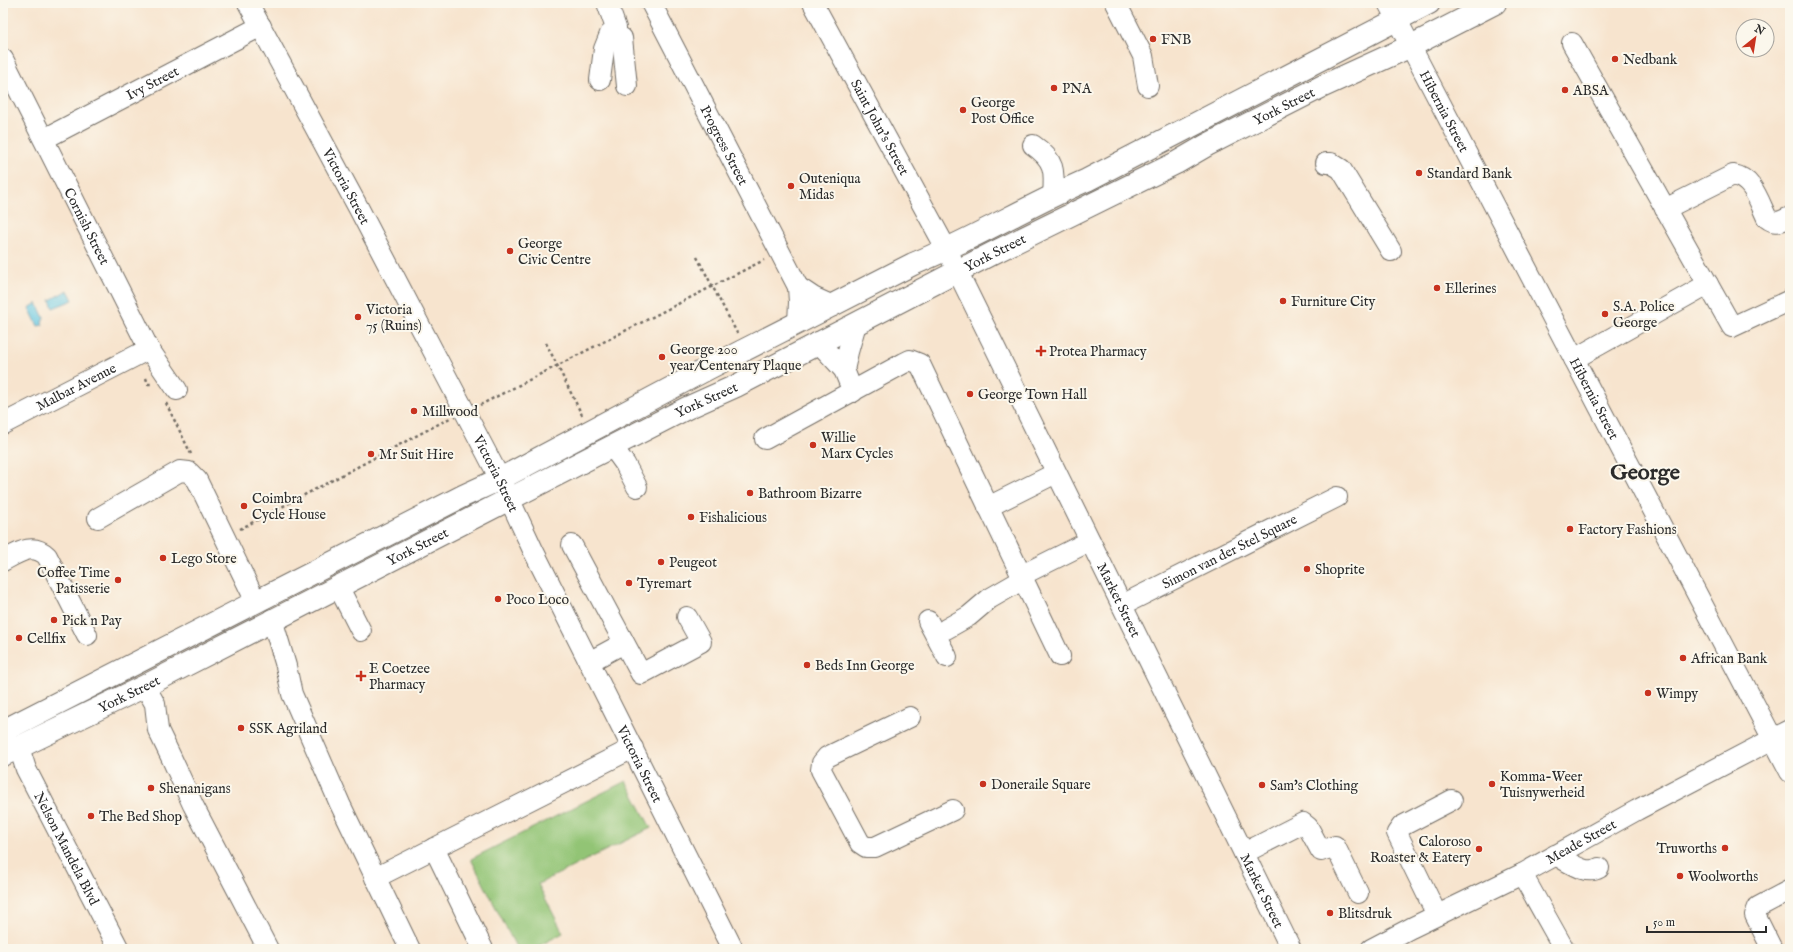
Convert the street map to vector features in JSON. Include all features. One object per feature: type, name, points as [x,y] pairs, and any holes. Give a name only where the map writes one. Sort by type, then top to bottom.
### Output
[{"type":"main road","name":"York Street","points":[[3,731],[500,479],[745,350],[913,264],[947,250],[1053,195],[1087,180],[1392,11],[1429,3]]},
{"type":"main road","name":"York Street","points":[[8,749],[145,686],[272,619],[687,408],[736,386],[818,342],[1176,163],[1207,145],[1321,87],[1411,46],[1495,3]]},
{"type":"street","name":"Victoria Street","points":[[248,3],[500,479],[508,499],[733,949]]},
{"type":"street","points":[[607,3],[616,33],[627,86]]},
{"type":"street","name":"Progress Street","points":[[650,3],[798,287],[798,323]]},
{"type":"street","name":"Saint John's Street","points":[[813,3],[947,250]]},
{"type":"street","points":[[1116,3],[1142,56],[1148,86]]},
{"type":"street","name":"Hibernia Street","points":[[1392,11],[1574,359],[1781,735],[1790,772]]},
{"type":"street","name":"Ivy Street","points":[[44,139],[261,26]]},
{"type":"street","points":[[600,80],[604,49],[616,33]]},
{"type":"street","points":[[1572,43],[1732,327],[1790,300]]},
{"type":"street","name":"Cornish Street","points":[[3,59],[149,349],[170,395]]},
{"type":"street","points":[[1033,145],[1045,153],[1052,166],[1054,180],[1053,195]]},
{"type":"street","points":[[1326,163],[1331,163],[1341,169],[1391,251]]},
{"type":"street","points":[[1665,209],[1733,175],[1741,176],[1748,182],[1767,218],[1772,222],[1778,223],[1790,217]]},
{"type":"street","name":"Market Street","points":[[947,250],[1291,949]]},
{"type":"street","points":[[1574,359],[1708,284]]},
{"type":"street","name":"Progress Street","points":[[798,287],[813,297],[833,306]]},
{"type":"street","points":[[844,370],[856,324]]},
{"type":"street","points":[[818,342],[844,370],[853,392]]},
{"type":"street","name":"Malbar Avenue","points":[[6,416],[149,349]]},
{"type":"street","points":[[765,439],[910,360],[920,364],[1021,578],[1060,656]]},
{"type":"street","points":[[612,446],[625,464],[637,487]]},
{"type":"street","points":[[98,518],[180,471],[189,472],[197,480],[256,602]]},
{"type":"street","points":[[988,507],[1056,473]]},
{"type":"street","name":"Simon van der Stel Square","points":[[1122,605],[1337,497]]},
{"type":"street","points":[[946,629],[969,616],[989,599],[1021,578],[1090,541]]},
{"type":"street","points":[[572,545],[641,674],[701,642],[687,617]]},
{"type":"street","points":[[3,561],[30,548],[47,556],[87,635]]},
{"type":"street","points":[[338,586],[361,631]]},
{"type":"street","points":[[272,619],[286,666],[292,694],[340,804],[410,949]]},
{"type":"street","points":[[928,621],[947,657]]},
{"type":"street","points":[[589,662],[624,642]]},
{"type":"street","points":[[145,686],[155,704],[158,730],[268,949]]},
{"type":"street","points":[[910,717],[827,757],[822,763],[821,770],[860,843],[866,847],[875,847],[953,810]]},
{"type":"street","name":"Meade Street","points":[[1371,949],[1522,874],[1781,735]]},
{"type":"street","points":[[375,878],[633,748]]},
{"type":"street","name":"Nelson Mandela Blvd","points":[[8,749],[26,769],[119,949]]},
{"type":"street","points":[[1437,915],[1397,833],[1402,826],[1452,800]]},
{"type":"street","points":[[1244,853],[1303,823],[1308,828],[1321,851],[1335,846],[1358,893]]},
{"type":"street","points":[[434,848],[483,949]]},
{"type":"street","points":[[1555,855],[1585,870],[1596,870],[1599,868]]},
{"type":"street","points":[[1522,874],[1564,949]]},
{"type":"street","points":[[1772,949],[1755,914],[1756,910],[1758,907],[1790,890]]},
{"type":"path","points":[[235,532],[454,416],[466,413],[779,253]]},
{"type":"path","points":[[697,257],[745,350]]},
{"type":"path","points":[[546,343],[591,432]]},
{"type":"path","points":[[149,349],[152,364],[146,378],[148,384],[154,384],[158,387]]},
{"type":"path","points":[[170,395],[194,460]]},
{"type":"green space","points":[[626,781],[651,828],[538,884],[563,933],[533,949],[517,949],[471,859]]},
{"type":"water","points":[[66,291],[69,292],[73,300],[53,308],[50,300]]},
{"type":"water","points":[[37,303],[44,318],[42,322],[43,325],[38,326],[29,308]]},
{"type":"place","name":"FNB","points":[[1153,39]]},
{"type":"place","name":"Nedbank","points":[[1615,59]]},
{"type":"place","name":"PNA","points":[[1054,88]]},
{"type":"place","name":"ABSA","points":[[1565,90]]},
{"type":"place","name":"George Post Office","points":[[963,110]]},
{"type":"place","name":"Standard Bank","points":[[1419,173]]},
{"type":"place","name":"Outeniqua Midas","points":[[791,186]]},
{"type":"place","name":"George Civic Centre","points":[[510,251]]},
{"type":"place","name":"Ellerines","points":[[1437,288]]},
{"type":"place","name":"Furniture City","points":[[1283,301]]},
{"type":"place","name":"S.A. Police George","points":[[1605,314]]},
{"type":"place","name":"Victoria 75 (Ruins)","points":[[358,317]]},
{"type":"place","name":"Protea Pharmacy","points":[[1041,351]]},
{"type":"place","name":"George 200 year/Centenary Plaque","points":[[662,357]]},
{"type":"place","name":"George Town Hall","points":[[970,394]]},
{"type":"place","name":"Millwood","points":[[414,411]]},
{"type":"place","name":"Willie Marx Cycles","points":[[813,445]]},
{"type":"place","name":"Mr Suit Hire","points":[[371,454]]},
{"type":"place","name":"Bathroom Bizarre","points":[[750,493]]},
{"type":"place","name":"Coimbra Cycle House","points":[[244,506]]},
{"type":"place","name":"Fishalicious","points":[[691,517]]},
{"type":"place","name":"Factory Fashions","points":[[1570,529]]},
{"type":"place","name":"Lego Store","points":[[163,558]]},
{"type":"place","name":"Peugeot","points":[[661,562]]},
{"type":"place","name":"Shoprite","points":[[1307,569]]},
{"type":"place","name":"Coffee Time Patisserie","points":[[118,580]]},
{"type":"place","name":"Tyremart","points":[[629,583]]},
{"type":"place","name":"Poco Loco","points":[[498,599]]},
{"type":"place","name":"Pick n Pay","points":[[54,620]]},
{"type":"place","name":"Cellfix","points":[[19,638]]},
{"type":"place","name":"African Bank","points":[[1683,658]]},
{"type":"place","name":"Beds Inn George","points":[[807,665]]},
{"type":"place","name":"E Coetzee Pharmacy","points":[[361,676]]},
{"type":"place","name":"Wimpy","points":[[1648,693]]},
{"type":"place","name":"SSK Agriland","points":[[241,728]]},
{"type":"place","name":"Doneraile Square","points":[[983,784]]},
{"type":"place","name":"Komma-Weer Tuisnywerheid","points":[[1492,784]]},
{"type":"place","name":"Sam's Clothing","points":[[1262,785]]},
{"type":"place","name":"Shenanigans","points":[[151,788]]},
{"type":"place","name":"The Bed Shop","points":[[91,816]]},
{"type":"place","name":"Truworths","points":[[1725,848]]},
{"type":"place","name":"Caloroso Roaster & Eatery","points":[[1479,849]]},
{"type":"place","name":"Woolworths","points":[[1680,876]]},
{"type":"place","name":"Blitsdruk","points":[[1330,913]]},
{"type":"district","name":"George","points":[[1645,471]]}]
